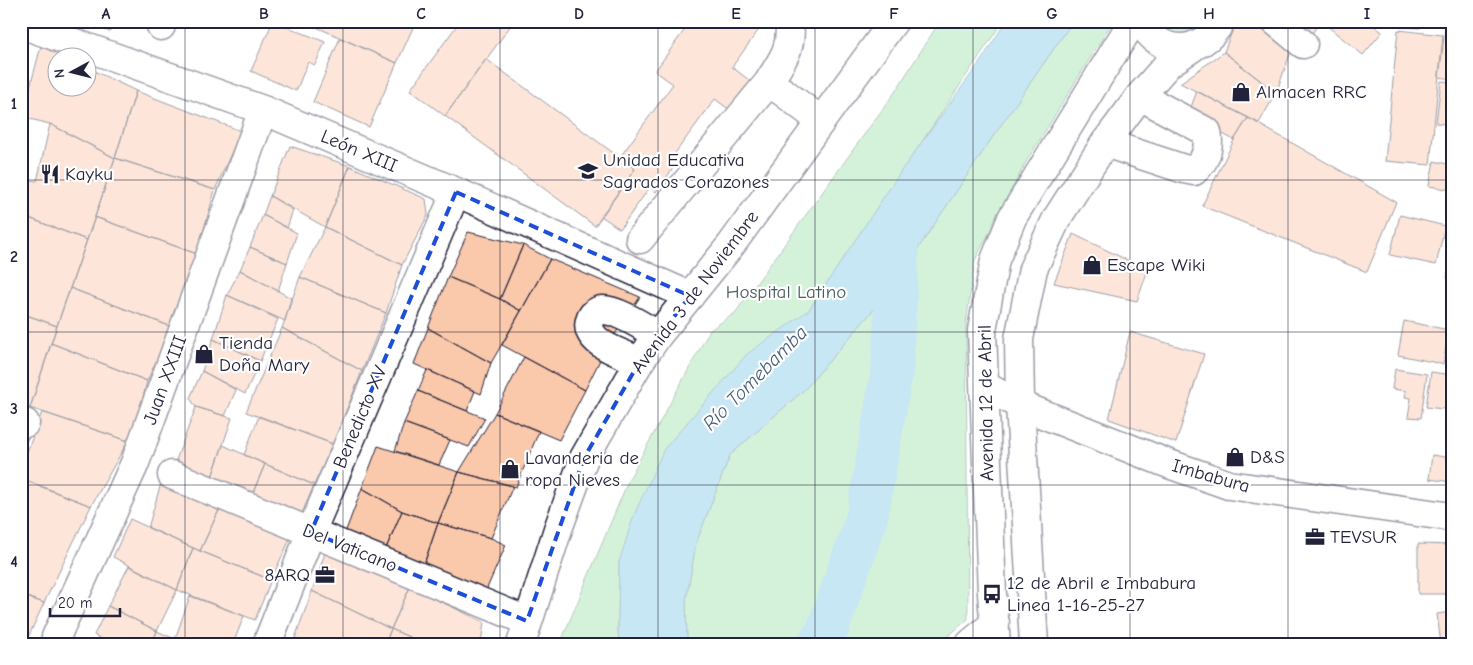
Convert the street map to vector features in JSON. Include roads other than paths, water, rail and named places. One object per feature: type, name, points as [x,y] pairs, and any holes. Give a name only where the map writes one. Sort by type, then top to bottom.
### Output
[{"type":"street","points":[[640,239],[768,83],[788,50],[789,21]]},
{"type":"street","name":"Avenida 3 de Noviembre","points":[[524,632],[584,458],[640,361],[731,245],[894,21]]},
{"type":"street","name":"Avenida 12 de Abril","points":[[996,633],[992,594],[982,330],[995,260],[1010,224],[1133,21]]},
{"type":"street","points":[[1141,21],[1148,33],[1157,41],[1168,46],[1180,48],[1193,47]]},
{"type":"street","name":"Avenida 12 de Abril","points":[[1034,644],[1020,405],[1019,339],[1033,269],[1056,218],[1105,143],[1140,96],[1169,63],[1205,41],[1215,32],[1221,21]]},
{"type":"street","points":[[1275,21],[1303,44]]},
{"type":"street","name":"León XIII","points":[[21,24],[262,110],[456,192],[690,296]]},
{"type":"street","points":[[768,83],[821,121]]},
{"type":"street","points":[[1105,143],[1184,169],[1194,171],[1202,164],[1209,143],[1207,132],[1140,96]]},
{"type":"street","name":"Juan XXIII","points":[[59,644],[56,637],[135,463],[262,110]]},
{"type":"street","name":"Benedicto XV","points":[[267,644],[311,532],[456,192]]},
{"type":"street","points":[[640,361],[596,340],[590,334],[589,324],[593,315],[598,310],[604,310],[626,318],[658,336]]},
{"type":"street","name":"Imbabura","points":[[985,386],[1020,405],[1169,464],[1229,485],[1452,517]]},
{"type":"street","name":"Del Vaticano","points":[[172,475],[311,532],[524,632]]},
{"type":"street","points":[[970,644],[996,633]]},
{"type":"water","name":"Río Tomebamba","points":[[1006,21],[1073,21],[889,292],[805,389],[730,455],[696,543],[686,601],[687,644],[619,644],[619,562],[634,515],[664,449],[747,354],[809,310],[901,171],[982,59]]},
{"type":"waterway","points":[[818,644],[827,631],[867,517],[892,370],[898,256],[895,225]]},
{"type":"tram line","points":[[21,49],[28,21]]},
{"type":"place","name":"Almacen RRC","points":[[1241,92]]},
{"type":"place","name":"Unidad Educativa Sagrados Corazones","points":[[588,171]]},
{"type":"place","name":"Kayku","points":[[50,174]]},
{"type":"place","name":"Escape Wiki","points":[[1092,265]]},
{"type":"place","name":"Tienda Doña Mary","points":[[204,354]]},
{"type":"place","name":"D&S","points":[[1235,457]]},
{"type":"place","name":"Lavanderia de ropa Nieves","points":[[510,469]]},
{"type":"place","name":"TEVSUR","points":[[1315,537]]},
{"type":"place","name":"8ARQ","points":[[325,575]]},
{"type":"place","name":"12 de Abril e Imbabura Linea 1-16-25-27","points":[[992,594]]},
{"type":"park label","name":"Hospital Latino","points":[[786,292]]}]
